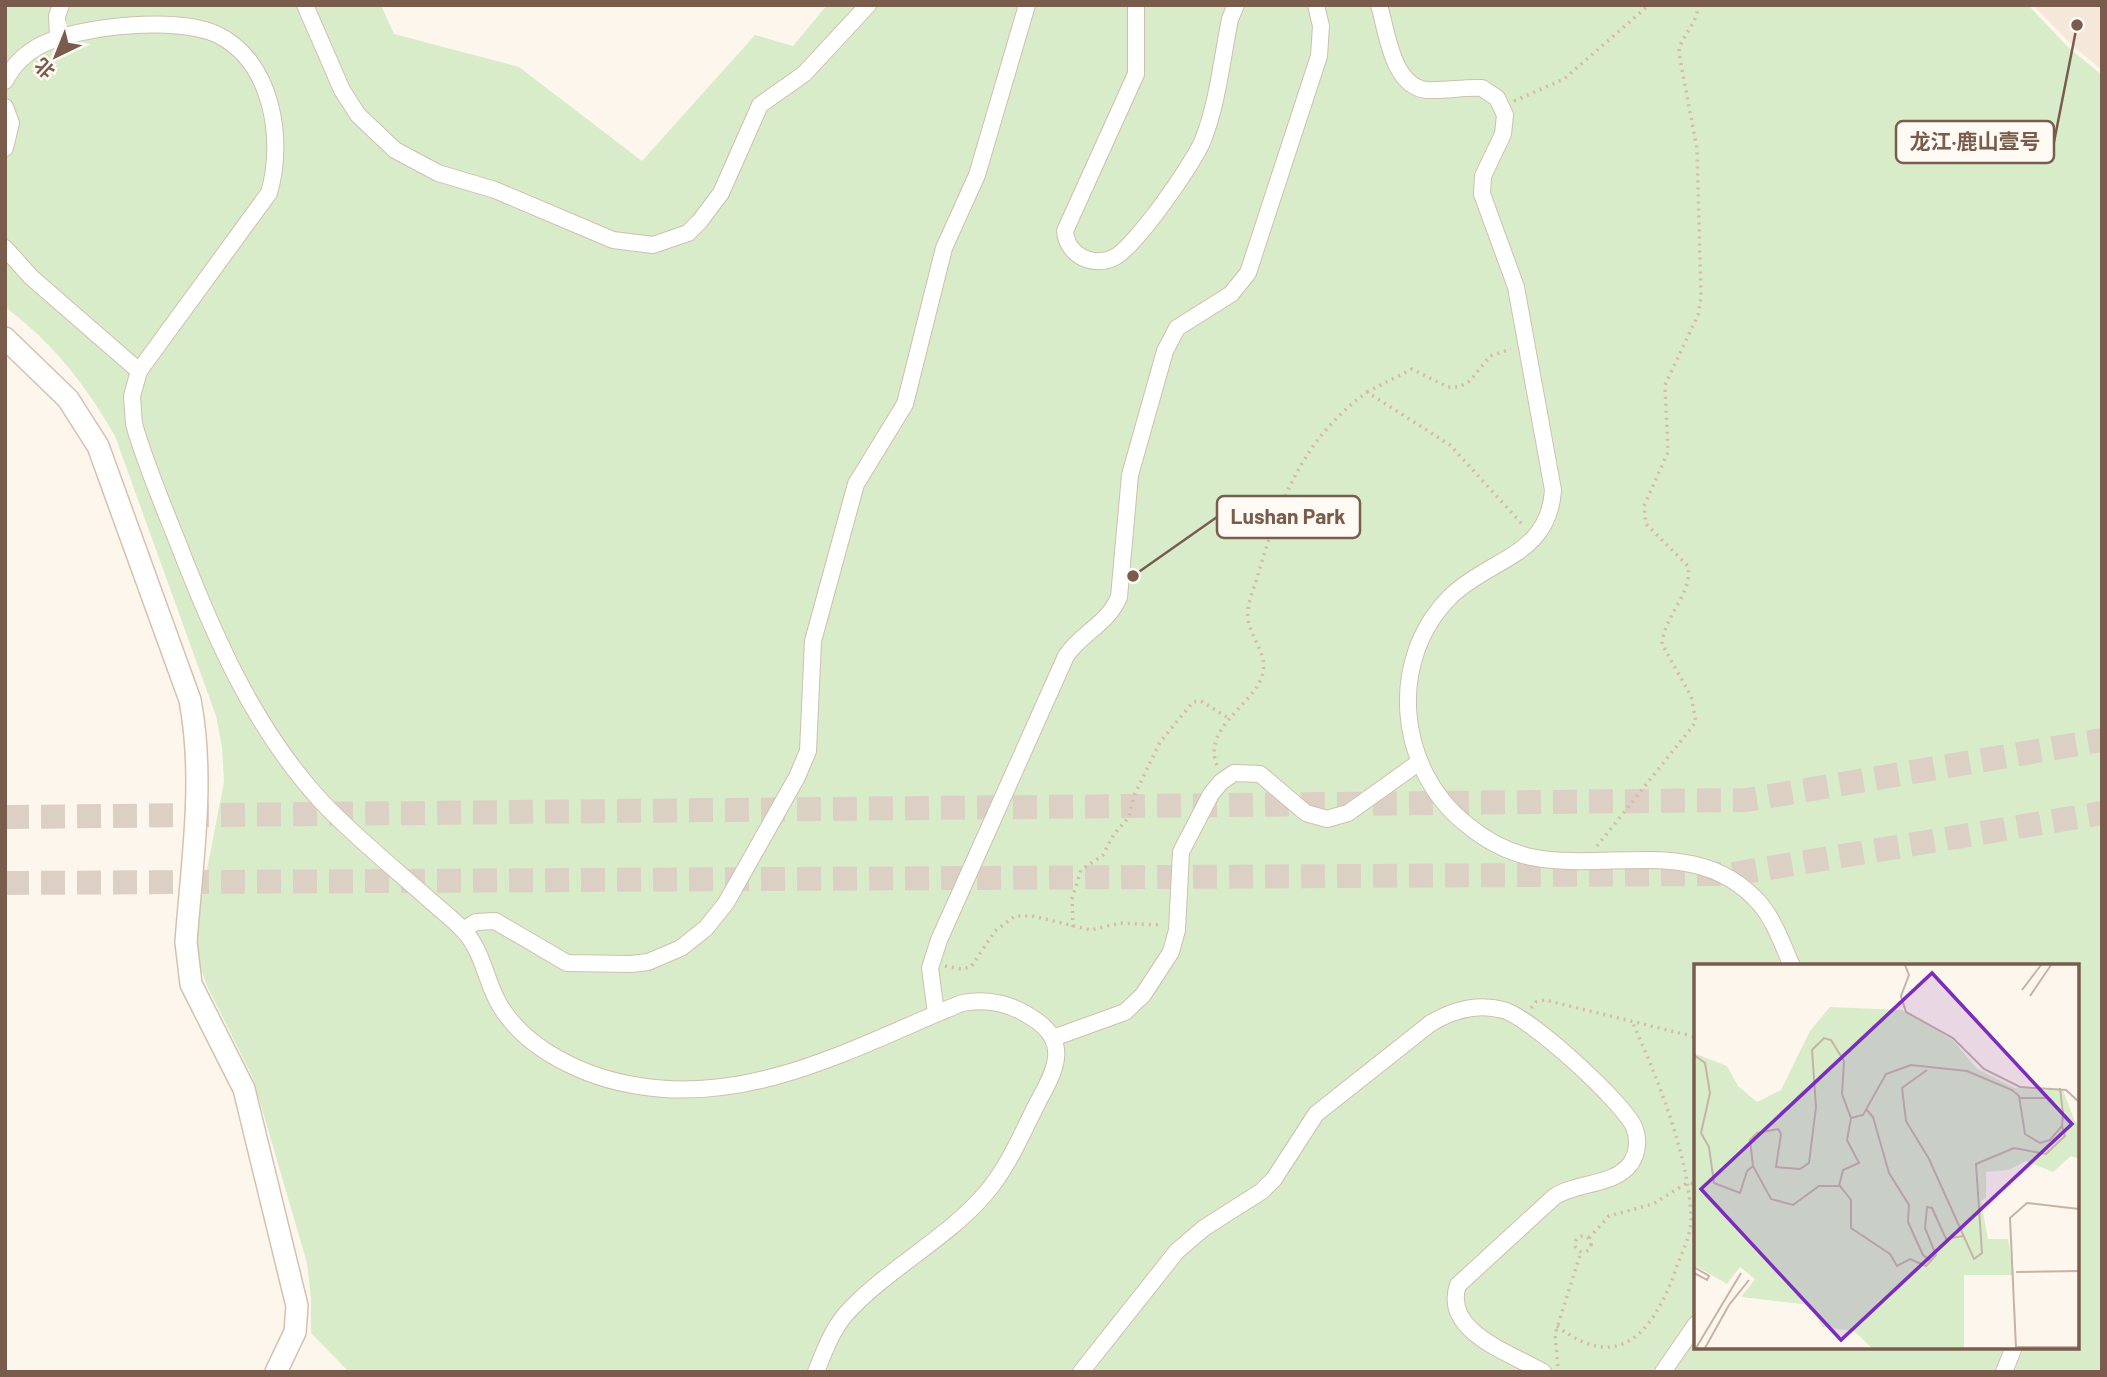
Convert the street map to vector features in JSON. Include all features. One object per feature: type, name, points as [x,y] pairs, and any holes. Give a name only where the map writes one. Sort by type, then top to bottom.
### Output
[{"type":"street","points":[[58,38],[57,16],[61,5]]},
{"type":"street","points":[[305,5],[342,90],[358,115],[394,150],[438,173],[495,190],[613,240],[653,245],[688,233],[700,221],[720,193],[760,105],[804,74],[868,5]]},
{"type":"street","points":[[463,930],[476,922],[495,921],[567,962],[588,965],[631,964],[648,961],[681,948],[706,928],[726,903],[797,777],[808,751],[813,641],[856,484],[898,417],[910,390],[944,248],[977,175],[1027,5]]},
{"type":"street","points":[[1136,5],[1136,74],[1065,231],[1070,248],[1087,259],[1097,261],[1114,258],[1130,244],[1198,152],[1207,130],[1230,19],[1237,5]]},
{"type":"street","points":[[936,1013],[931,983],[932,963],[944,928],[1066,656],[1077,642],[1104,621],[1119,597],[1133,457],[1165,351],[1177,328],[1231,294],[1248,273],[1319,56],[1321,26],[1316,5]]},
{"type":"street","points":[[1379,5],[1398,66],[1406,80],[1429,90],[1482,88],[1490,91],[1503,106],[1505,124],[1483,176],[1482,194],[1513,277],[1553,490],[1548,518],[1535,538],[1454,594],[1424,634],[1413,665],[1408,703],[1411,739],[1418,763],[1435,793],[1448,809],[1481,836],[1531,857],[1673,859],[1715,871],[1742,888],[1762,906],[1791,964]]},
{"type":"street","points":[[5,81],[18,62],[41,45],[58,38],[130,26],[178,27],[215,34],[244,53],[259,76],[276,139],[276,168],[269,193],[139,371],[133,383],[131,410],[139,443],[211,628],[274,739],[320,799],[463,930],[482,959],[503,1011],[528,1036],[577,1068],[638,1086],[702,1089],[765,1082],[962,1003],[993,1000],[1034,1019],[1054,1038],[1058,1049],[1054,1073],[998,1176],[972,1207],[846,1315],[827,1344],[816,1372]]},
{"type":"street","points":[[5,107],[11,123],[5,148]]},
{"type":"street","points":[[5,247],[31,277],[139,371]]},
{"type":"street","points":[[5,338],[68,399],[98,446],[190,700],[196,731],[197,784],[186,942],[188,964],[199,1003],[244,1089],[297,1306],[295,1332],[276,1372]]},
{"type":"street","points":[[1054,1038],[1115,1017],[1135,1004],[1171,952],[1177,927],[1181,852],[1211,794],[1225,779],[1234,773],[1260,774],[1306,813],[1327,820],[1348,813],[1418,763]]},
{"type":"street","points":[[1081,1372],[1169,1259],[1197,1233],[1262,1191],[1283,1165],[1306,1125],[1337,1096],[1444,1015],[1474,1007],[1490,1007],[1524,1019],[1546,1035],[1628,1116],[1637,1140],[1636,1152],[1624,1170],[1612,1178],[1564,1190],[1554,1196],[1458,1285],[1456,1310],[1465,1326],[1543,1372]]},
{"type":"street","points":[[1662,1372],[1694,1327]]},
{"type":"street","points":[[2004,1372],[2013,1349]]},
{"type":"path","points":[[1503,106],[1564,79],[1649,5]]},
{"type":"path","points":[[1587,859],[1696,722],[1691,696],[1662,644],[1665,626],[1688,583],[1688,566],[1646,524],[1644,506],[1668,453],[1665,385],[1698,315],[1701,296],[1698,149],[1679,53],[1679,46],[1696,20],[1698,5]]},
{"type":"path","points":[[1225,779],[1213,751],[1230,719],[1257,687],[1264,671],[1262,654],[1248,616],[1282,498],[1321,435],[1367,392],[1412,369],[1448,387],[1459,387],[1470,380],[1494,353],[1527,346]]},
{"type":"path","points":[[1367,392],[1450,445],[1535,538]]},
{"type":"path","points":[[1073,928],[1072,899],[1079,873],[1104,855],[1114,834],[1129,817],[1134,796],[1165,734],[1193,702],[1201,701],[1230,719]]},
{"type":"path","points":[[932,963],[961,969],[971,967],[995,931],[1015,916],[1032,916],[1073,928],[1091,930],[1128,922],[1177,927]]},
{"type":"path","points":[[1524,1019],[1540,1000],[1694,1036]]},
{"type":"path","points":[[1557,1326],[1587,1349],[1605,1353],[1627,1345],[1646,1329],[1666,1298],[1690,1228],[1687,1183],[1657,1076],[1632,1021]]},
{"type":"path","points":[[1581,1252],[1590,1249],[1589,1238],[1606,1217],[1659,1202],[1687,1183],[1694,1184]]},
{"type":"path","points":[[1581,1252],[1576,1249],[1576,1241],[1581,1236],[1589,1238]]},
{"type":"path","points":[[1559,1372],[1554,1342],[1581,1252]]},
{"type":"shaded area","points":[[2033,5],[2102,5],[2102,70],[2072,45]]},
{"type":"green space","points":[[5,5],[381,5],[394,34],[519,67],[642,161],[755,35],[793,46],[827,5],[2028,5],[2069,48],[2102,75],[2102,1372],[349,1372],[311,1333],[307,1263],[253,1078],[207,986],[196,955],[196,926],[224,782],[222,747],[216,716],[115,436],[67,365],[5,307]]},
{"type":"tunnel","points":[[5,817],[1747,800],[2102,740]]},
{"type":"tunnel","points":[[5,883],[1733,874],[2102,813]]},
{"type":"place","name":"龙江·鹿山壹号","points":[[2077,25]]},
{"type":"place","name":"Lushan Park","points":[[1133,576]]}]
